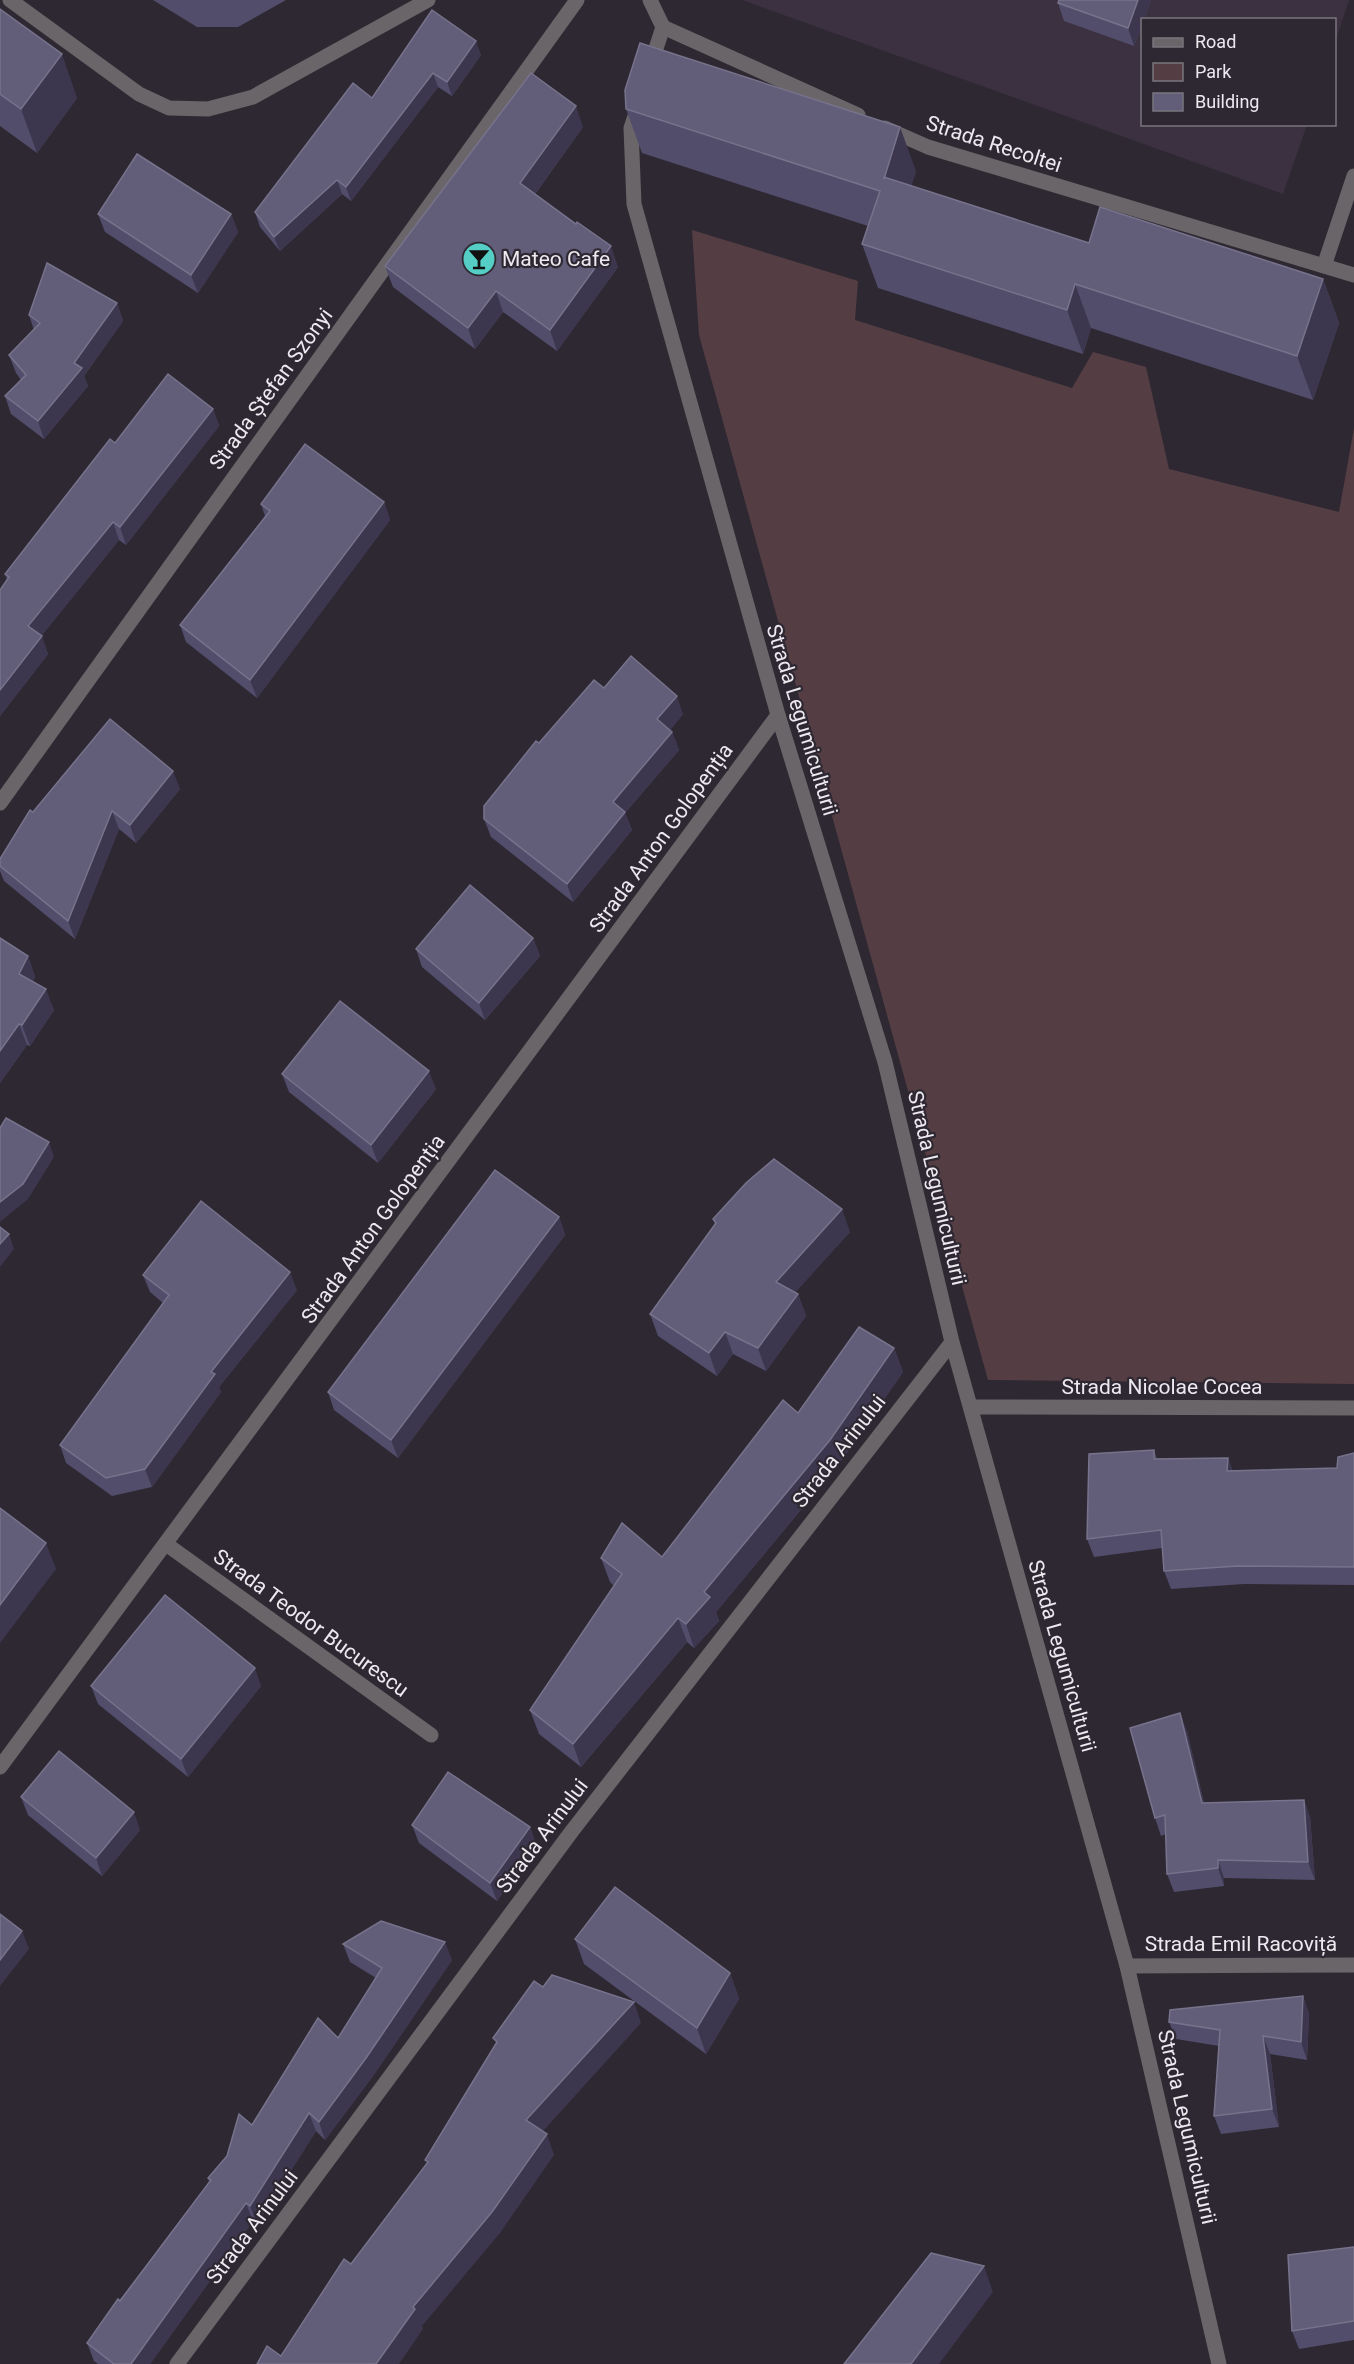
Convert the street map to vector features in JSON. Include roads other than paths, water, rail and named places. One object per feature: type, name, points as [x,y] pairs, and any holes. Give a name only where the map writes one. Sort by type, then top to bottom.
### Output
[{"type":"street","points":[[10,0],[139,94],[169,108],[208,109],[253,97],[428,0]]},
{"type":"street","name":"Strada Ștefan Szonyi","points":[[0,803],[577,0]]},
{"type":"street","points":[[650,0],[663,27]]},
{"type":"street","name":"Strada Legumiculturii","points":[[663,27],[631,128],[634,204],[778,715],[885,1062],[952,1342],[1127,1966],[1219,2364]]},
{"type":"street","name":"Strada Recoltei","points":[[663,27],[927,147],[1354,275]]},
{"type":"street","points":[[1323,266],[1354,176]]},
{"type":"street","name":"Strada Anton Golopenția","points":[[0,1767],[778,715]]},
{"type":"street","name":"Strada Arinului","points":[[177,2364],[572,1831],[952,1342]]},
{"type":"street","name":"Strada Nicolae Cocea","points":[[971,1407],[1354,1408]]},
{"type":"street","name":"Strada Teodor Bucurescu","points":[[166,1544],[431,1735]]},
{"type":"street","name":"Strada Emil Racoviță","points":[[1127,1966],[1354,1965]]},
{"type":"place","name":"Mateo Cafe","points":[[479,259]]}]
